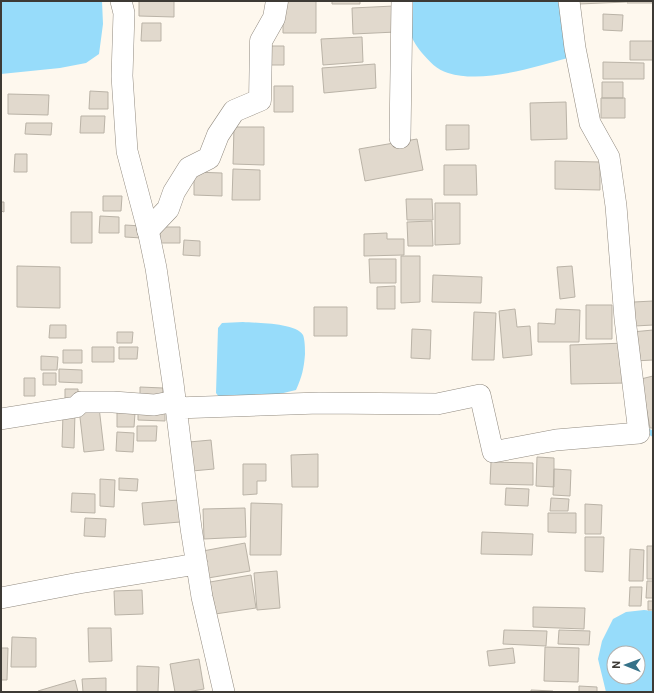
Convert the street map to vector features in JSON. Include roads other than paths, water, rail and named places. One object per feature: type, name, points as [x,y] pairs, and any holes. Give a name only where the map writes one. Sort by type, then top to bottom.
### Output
[{"type":"street","points":[[121,1],[124,14],[122,76],[127,151],[148,230],[156,268],[176,404],[191,528],[202,597],[224,692]]},
{"type":"street","points":[[148,230],[168,209],[174,192],[189,168],[210,158],[218,136],[234,111],[260,100],[261,41],[274,18],[277,1]]},
{"type":"street","points":[[400,138],[402,1]]},
{"type":"street","points":[[1,419],[76,407],[81,402],[113,402],[154,405],[319,403],[437,404],[480,395],[493,452],[556,440],[638,433],[625,319],[616,206],[609,157],[590,123],[569,1]]},
{"type":"street","points":[[1,598],[79,583],[197,564]]},
{"type":"water","points":[[1,1],[102,1],[103,24],[99,54],[86,63],[60,68],[1,74]]},
{"type":"water","points":[[411,1],[559,1],[568,58],[524,70],[477,77],[462,76],[444,72],[427,59],[414,42],[410,27]]},
{"type":"water","points":[[222,323],[266,323],[284,326],[299,331],[303,335],[305,347],[304,364],[296,390],[275,395],[219,397],[216,393],[218,328]]},
{"type":"water","points":[[644,610],[653,611],[653,692],[606,692],[598,659],[602,641],[613,619],[626,612]]},
{"type":"waterway","points":[[643,428],[653,434]]}]
